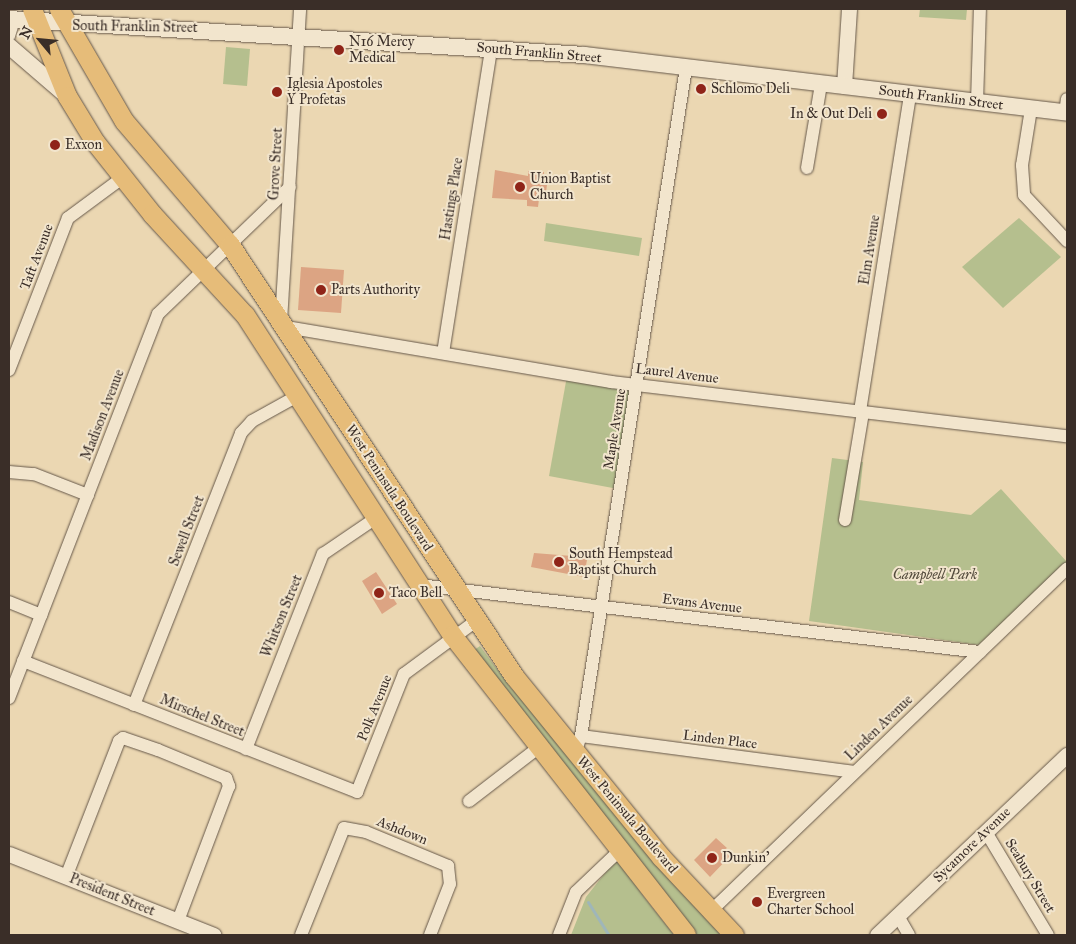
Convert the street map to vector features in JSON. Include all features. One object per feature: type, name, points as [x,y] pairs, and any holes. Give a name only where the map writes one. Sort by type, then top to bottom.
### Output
[{"type":"main road","name":"South Franklin Street","points":[[11,25],[35,16],[63,17],[491,49],[686,68],[1031,109],[1066,108]]},
{"type":"main road","name":"West Peninsula Boulevard","points":[[35,16],[67,96],[122,178],[245,315],[452,636],[618,852],[686,935]]},
{"type":"main road","name":"West Peninsula Boulevard","points":[[63,17],[124,121],[230,245],[476,621],[711,911],[734,935]]},
{"type":"main road","points":[[9,46],[67,96]]},
{"type":"street","name":"Grove Street","points":[[283,324],[300,9]]},
{"type":"street","points":[[844,86],[849,9]]},
{"type":"street","points":[[977,102],[980,9]]},
{"type":"street","name":"Hastings Place","points":[[443,353],[491,49]]},
{"type":"street","name":"Maple Avenue","points":[[578,745],[686,68]]},
{"type":"street","points":[[806,168],[821,84]]},
{"type":"street","name":"Elm Avenue","points":[[845,520],[910,94]]},
{"type":"street","points":[[1031,109],[1022,165],[1024,195],[1067,241]]},
{"type":"street","name":"Taft Avenue","points":[[9,370],[68,218],[122,178]]},
{"type":"street","name":"Madison Avenue","points":[[9,698],[158,314],[290,187]]},
{"type":"street","name":"Laurel Avenue","points":[[283,324],[443,353],[637,384],[1067,436]]},
{"type":"street","name":"Sewell Street","points":[[134,705],[241,433],[252,422],[298,395]]},
{"type":"street","points":[[9,472],[34,474],[88,496]]},
{"type":"street","name":"Whitson Street","points":[[246,749],[323,554],[376,518]]},
{"type":"street","name":"Linden Avenue","points":[[711,911],[1067,568]]},
{"type":"street","name":"Evans Avenue","points":[[419,585],[980,652]]},
{"type":"street","points":[[9,602],[41,615]]},
{"type":"street","name":"Polk Avenue","points":[[362,780],[404,674],[452,636],[476,621]]},
{"type":"street","name":"Mirschel Street","points":[[23,661],[357,792],[362,780]]},
{"type":"street","points":[[66,877],[115,748],[122,738],[226,778],[227,796],[178,921]]},
{"type":"street","name":"Linden Place","points":[[578,745],[855,772]]},
{"type":"street","points":[[470,801],[539,747]]},
{"type":"street","name":"Sycamore Avenue","points":[[877,935],[1067,755]]},
{"type":"street","name":"Ashdown","points":[[302,935],[344,828],[366,832],[448,866],[450,884],[430,935]]},
{"type":"street","name":"Seabury Street","points":[[986,832],[1048,935]]},
{"type":"street","points":[[559,935],[576,892],[618,852]]},
{"type":"street","name":"President Street","points":[[9,854],[214,935]]},
{"type":"street","points":[[898,916],[909,935]]},
{"type":"green space","points":[[920,9],[967,9],[966,20],[919,17]]},
{"type":"green space","points":[[226,47],[250,49],[247,86],[223,84]]},
{"type":"green space","points":[[1019,218],[1061,257],[1003,308],[962,267]]},
{"type":"green space","points":[[546,223],[642,238],[639,256],[544,241]]},
{"type":"green space","points":[[567,376],[635,386],[618,489],[549,476]]},
{"type":"green space","name":"Campbell Park","points":[[832,458],[863,462],[859,500],[971,515],[1001,489],[1067,562],[979,645],[809,621]]},
{"type":"green space","points":[[480,646],[511,688],[528,702],[725,935],[696,935],[474,650]]},
{"type":"green space","points":[[617,858],[644,897],[674,935],[571,935],[586,897]]},
{"type":"building","name":"Union Baptist Church","points":[[495,170],[528,176],[528,171],[544,172],[544,177],[548,177],[545,200],[539,199],[538,207],[527,206],[527,200],[492,198]]},
{"type":"building","name":"Parts Authority","points":[[301,267],[344,270],[341,313],[298,310]]},
{"type":"building","name":"South Hempstead Baptist Church","points":[[573,552],[588,554],[584,577],[531,567],[534,553],[572,556]]},
{"type":"building","name":"Taco Bell","points":[[376,572],[397,604],[382,614],[362,581]]},
{"type":"building","name":"Dunkin'","points":[[716,838],[727,848],[724,850],[730,856],[710,877],[694,860]]},
{"type":"waterway","points":[[588,902],[609,935]]},
{"type":"place","name":"N16 Mercy Medical","points":[[339,50]]},
{"type":"place","name":"Schlomo Deli","points":[[701,89]]},
{"type":"place","name":"Iglesia Apostoles Y Profetas","points":[[277,92]]},
{"type":"place","name":"In & Out Deli","points":[[882,114]]},
{"type":"place","name":"Exxon","points":[[55,145]]},
{"type":"place","name":"Union Baptist Church","points":[[520,187]]},
{"type":"place","name":"Parts Authority","points":[[321,290]]},
{"type":"place","name":"South Hempstead Baptist Church","points":[[559,562]]},
{"type":"place","name":"Taco Bell","points":[[379,593]]},
{"type":"place","name":"Dunkin'","points":[[712,858]]},
{"type":"place","name":"Evergreen Charter School","points":[[757,902]]}]
